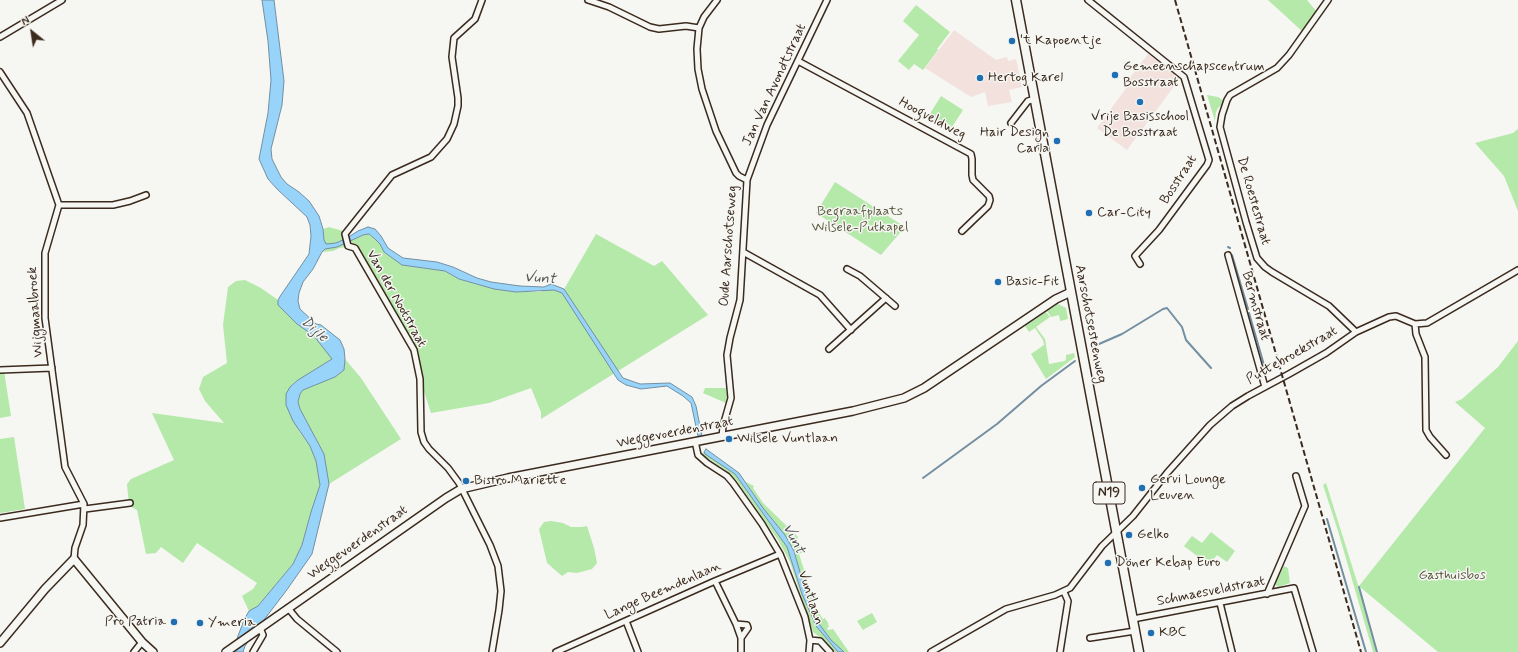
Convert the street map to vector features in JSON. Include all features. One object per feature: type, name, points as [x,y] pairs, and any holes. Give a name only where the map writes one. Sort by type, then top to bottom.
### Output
[{"type":"main road","name":"Aarschotsesteenweg","points":[[1016,0],[1139,652]]},
{"type":"street","points":[[0,37],[62,0]]},
{"type":"street","name":"Van der Nootstraat","points":[[482,0],[475,18],[454,38],[452,57],[458,106],[454,124],[447,139],[431,157],[392,175],[381,187],[345,235],[348,245],[355,248],[414,350],[420,379],[421,432],[424,442],[453,474],[490,545],[498,566],[501,591],[492,652]]},
{"type":"street","points":[[588,0],[609,7],[650,27],[660,29],[686,26],[699,28]]},
{"type":"street","name":"Oude Aarschotseweg","points":[[717,0],[704,17],[699,28],[697,49],[698,69],[702,89],[716,131],[736,173],[747,180],[740,300],[727,355],[731,398],[723,426],[722,437]]},
{"type":"street","name":"Jan Van Avondtstraat","points":[[747,180],[767,125],[827,0]]},
{"type":"street","name":"Bosstraat","points":[[1088,0],[1184,77],[1208,160],[1207,165],[1159,230],[1135,256],[1140,264]]},
{"type":"street","name":"De Roestestraat","points":[[1328,0],[1277,68],[1230,95],[1227,100],[1220,127],[1257,258],[1272,272],[1329,306],[1356,332]]},
{"type":"street","name":"Hoogveldweg","points":[[798,61],[971,154],[973,180],[989,196],[990,200],[988,206],[962,231]]},
{"type":"street","points":[[0,72],[27,113],[59,205],[113,205],[146,195]]},
{"type":"street","points":[[1011,123],[1028,101],[1034,99]]},
{"type":"street","name":"Wijgmaalbroek","points":[[59,205],[44,259],[45,318],[65,467],[85,506]]},
{"type":"street","points":[[742,252],[820,295],[851,330]]},
{"type":"street","name":"Bermstraat","points":[[1228,255],[1265,387]]},
{"type":"street","points":[[847,269],[860,276],[895,306]]},
{"type":"street","points":[[1446,455],[1430,437],[1426,430],[1425,357],[1416,334],[1415,324],[1424,324],[1431,321],[1518,270]]},
{"type":"street","name":"Weggevoerdenstraat","points":[[226,652],[461,489],[508,478],[853,412],[904,398],[924,388],[1056,299],[1071,292]]},
{"type":"street","points":[[829,349],[886,298]]},
{"type":"street","name":"Puttebroekstraat","points":[[1064,592],[1070,588],[1102,546],[1133,516],[1168,472],[1210,425],[1232,406],[1326,353],[1356,332],[1389,317],[1399,317],[1415,324]]},
{"type":"street","points":[[0,370],[52,368]]},
{"type":"street","name":"Vuntlaan","points":[[699,441],[698,455],[733,482],[762,524],[780,554],[805,617],[810,640],[809,652]]},
{"type":"street","points":[[1267,594],[1305,506],[1296,476]]},
{"type":"street","points":[[0,518],[85,506],[130,503]]},
{"type":"street","points":[[0,643],[45,589],[74,559],[75,548],[83,526],[85,506]]},
{"type":"street","name":"Lange Beemdenlaan","points":[[556,652],[715,581],[780,554]]},
{"type":"street","points":[[74,559],[142,642],[153,652]]},
{"type":"street","points":[[715,581],[736,624],[741,638],[741,651]]},
{"type":"street","name":"Schmaesveldstraat","points":[[1133,618],[1294,588],[1312,652]]},
{"type":"street","points":[[931,652],[1006,610],[1064,592],[1068,601],[1060,652]]},
{"type":"street","points":[[1220,603],[1232,652]]},
{"type":"street","points":[[288,608],[297,619],[337,652]]},
{"type":"street","points":[[626,620],[638,652]]},
{"type":"street","points":[[736,624],[747,625],[748,628],[741,638]]},
{"type":"street","points":[[252,652],[263,634],[262,626]]},
{"type":"street","points":[[1090,638],[1135,631]]},
{"type":"street","points":[[810,640],[820,641],[830,652]]},
{"type":"street","points":[[134,652],[142,642]]},
{"type":"shaded area","name":"Hertog Karel","points":[[954,30],[996,60],[1007,57],[1008,61],[1016,59],[1022,87],[1009,90],[1012,102],[988,106],[985,92],[971,97],[925,68]]},
{"type":"shaded area","name":"Vrije Basisschool De Bosstraat","points":[[1148,54],[1180,78],[1127,150],[1097,128],[1127,87],[1126,83]]},
{"type":"green space","points":[[1268,0],[1307,0],[1317,12],[1303,32]]},
{"type":"green space","points":[[916,5],[950,32],[923,70],[914,64],[909,70],[898,61],[919,35],[903,21]]},
{"type":"green space","points":[[1207,95],[1218,97],[1224,101],[1216,112],[1215,121]]},
{"type":"green space","points":[[941,96],[963,110],[952,127],[942,120],[939,125],[928,117]]},
{"type":"green space","points":[[1518,129],[1518,211],[1504,176],[1475,143],[1513,133]]},
{"type":"green space","name":"Begraafplaats Wilsele-Putkapel","points":[[835,182],[905,227],[881,255],[816,213]]},
{"type":"green space","points":[[329,227],[343,231],[347,247],[322,252],[325,249],[323,229]]},
{"type":"green space","points":[[369,234],[380,244],[384,252],[402,265],[445,271],[459,279],[494,289],[516,292],[540,292],[543,290],[555,289],[563,291],[596,234],[654,266],[662,261],[708,315],[541,419],[541,412],[531,388],[489,403],[431,413],[420,379],[414,350],[401,328],[405,328],[357,244],[349,244],[348,242],[363,235]]},
{"type":"green space","points":[[245,280],[261,288],[278,300],[278,305],[297,324],[314,336],[333,359],[298,380],[290,387],[299,431],[310,446],[316,461],[320,485],[302,545],[293,564],[258,606],[249,611],[242,596],[253,589],[257,583],[197,543],[183,563],[161,547],[156,553],[146,554],[137,510],[129,506],[127,484],[131,479],[174,460],[152,413],[224,423],[205,401],[199,389],[203,377],[227,363],[223,325],[228,287],[236,281]]},
{"type":"green space","points":[[1058,304],[1066,308],[1068,319],[1060,321],[1059,315],[1051,317],[1047,311]]},
{"type":"green space","points":[[1046,312],[1050,317],[1036,327],[1045,339],[1049,364],[1065,361],[1066,355],[1074,353],[1075,357],[1046,379],[1031,354],[1044,345],[1043,340],[1035,328],[1029,332],[1025,326]]},
{"type":"green space","name":"Gasthuisbos","points":[[1518,341],[1518,652],[1438,652],[1360,587],[1377,652],[1373,652],[1323,485],[1326,483],[1359,586],[1485,428],[1455,402],[1462,399],[1498,367]]},
{"type":"green space","points":[[345,359],[361,378],[401,439],[329,484],[324,454],[300,409],[298,402],[300,394],[303,390],[335,377],[344,370]]},
{"type":"green space","points":[[4,371],[11,416],[0,418],[0,372]]},
{"type":"green space","points":[[705,388],[726,388],[726,403],[703,393]]},
{"type":"green space","points":[[14,437],[25,509],[0,513],[0,439]]},
{"type":"green space","points":[[704,452],[735,474],[787,547],[802,594],[812,619],[819,630],[838,652],[835,652],[825,641],[813,632],[790,562],[778,540],[737,481],[724,469],[702,454]]},
{"type":"green space","points":[[746,482],[754,486],[753,488],[763,503],[798,537],[796,543],[801,545],[803,552],[799,554],[814,602],[823,619],[825,618],[828,623],[828,630],[833,629],[849,652],[844,652],[833,643],[817,621],[807,597],[794,550],[785,535],[763,508]]},
{"type":"green space","points":[[551,521],[563,523],[571,527],[587,526],[597,563],[592,569],[577,573],[568,572],[562,576],[547,563],[539,529],[544,522]]},
{"type":"green space","points":[[1211,532],[1235,551],[1227,562],[1217,555],[1209,565],[1184,546],[1192,536],[1202,543]]},
{"type":"green space","points":[[1284,566],[1288,568],[1290,583],[1278,587],[1275,584]]},
{"type":"green space","points":[[872,613],[877,622],[863,630],[857,621]]},
{"type":"water","name":"Dijle","points":[[262,0],[274,0],[284,81],[282,105],[271,149],[272,159],[281,177],[287,184],[309,201],[319,216],[326,244],[336,243],[345,239],[346,243],[337,247],[325,249],[322,252],[313,269],[303,282],[298,301],[300,309],[316,324],[321,325],[340,340],[344,349],[345,359],[344,370],[335,377],[303,390],[300,394],[298,402],[300,409],[324,454],[329,484],[312,554],[245,646],[243,652],[232,652],[249,611],[258,606],[293,564],[302,545],[320,485],[316,461],[310,446],[293,421],[286,405],[286,394],[290,387],[298,380],[332,359],[314,336],[297,324],[278,305],[278,300],[281,295],[309,254],[311,236],[310,225],[307,217],[268,179],[259,159],[268,113],[271,80],[268,41]]},
{"type":"water","points":[[368,227],[375,229],[388,248],[403,258],[437,262],[491,282],[520,286],[544,287],[551,284],[564,289],[623,378],[640,384],[670,383],[692,397],[696,406],[702,436],[698,436],[691,403],[683,396],[667,386],[641,389],[626,385],[618,380],[562,293],[554,290],[516,292],[494,289],[459,279],[445,271],[402,265],[384,252],[380,244],[369,234],[363,235],[348,242],[347,238]]},
{"type":"water","points":[[706,449],[739,473],[763,508],[785,535],[794,551],[807,597],[817,621],[831,640],[844,652],[838,652],[816,626],[802,594],[787,547],[735,474],[705,454],[704,452]]},
{"type":"waterway","points":[[1232,255],[1248,309]]},
{"type":"waterway","points":[[1092,349],[1099,344],[1122,334],[1167,308],[1182,327],[1186,340],[1211,368]]},
{"type":"waterway","points":[[1249,313],[1264,365]]},
{"type":"waterway","points":[[923,478],[997,424],[1041,386],[1075,361]]},
{"type":"waterway","points":[[1327,519],[1366,652]]},
{"type":"waterway","points":[[1359,587],[1377,652]]},
{"type":"railway","points":[[1175,0],[1361,652]]},
{"type":"place","name":"'t Kapoentje","points":[[1012,41]]},
{"type":"place","name":"Gemeenschapscentrum Bosstraat","points":[[1115,75]]},
{"type":"place","name":"Hertog Karel","points":[[980,78]]},
{"type":"place","name":"Vrije Basisschool De Bosstraat","points":[[1140,102]]},
{"type":"place","name":"Hair Design Carla","points":[[1057,141]]},
{"type":"place","name":"Car-City","points":[[1089,213]]},
{"type":"place","name":"Basic-Fit","points":[[998,282]]},
{"type":"place","name":"Wilsele Vuntlaan","points":[[729,439]]},
{"type":"place","name":"Bistro Mariette","points":[[466,481]]},
{"type":"place","name":"Gervi Lounge Leuven","points":[[1142,488]]},
{"type":"place","name":"Gelko","points":[[1129,535]]},
{"type":"place","name":"Döner Kebap Euro","points":[[1108,563]]},
{"type":"place","name":"Pro Patria","points":[[174,622]]},
{"type":"place","name":"Ymeria","points":[[200,623]]},
{"type":"place","name":"KBC","points":[[1151,633]]},
{"type":"water label","name":"Vunt","points":[[540,279]]},
{"type":"water label","name":"Vunt","points":[[793,539]]}]
